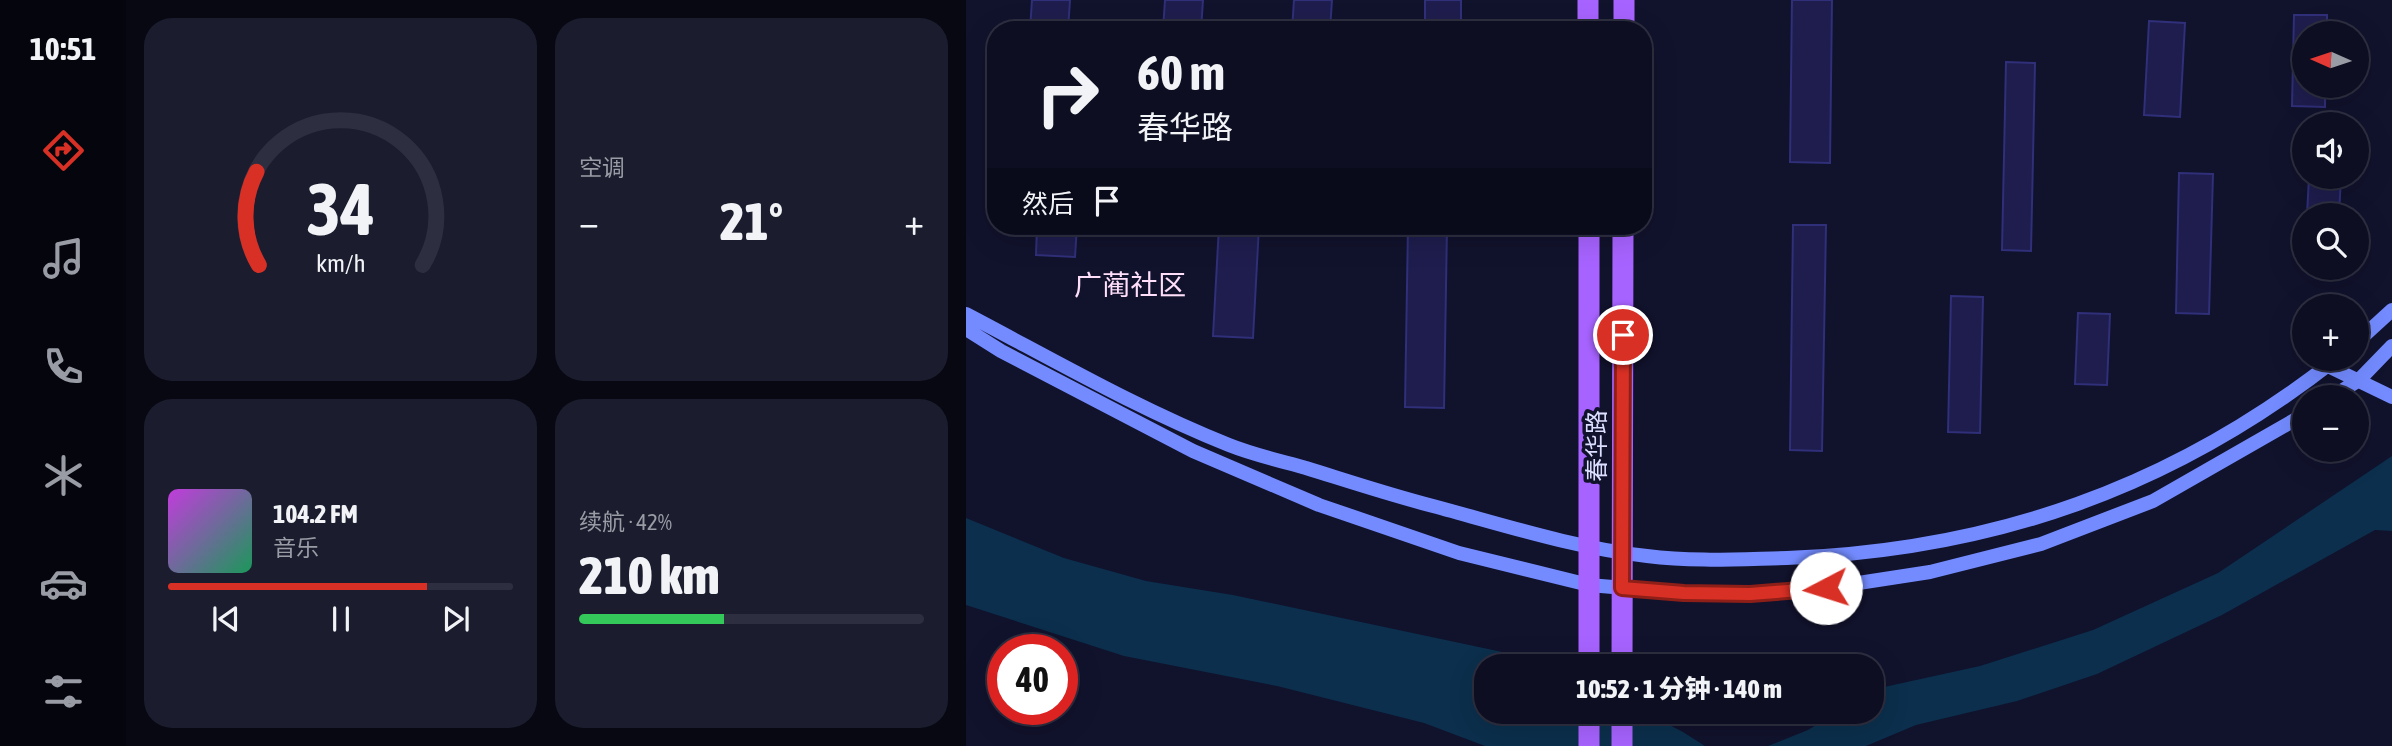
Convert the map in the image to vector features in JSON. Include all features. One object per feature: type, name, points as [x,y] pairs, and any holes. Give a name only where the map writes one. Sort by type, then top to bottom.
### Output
[{"type":"main road","points":[[1588,0],[1588,21]]},
{"type":"main road","points":[[1624,0],[1624,21]]},
{"type":"main road","name":"春华路","points":[[1589,235],[1589,654]]},
{"type":"main road","name":"春华路","points":[[1622,654],[1623,235]]},
{"type":"main road","points":[[1589,724],[1589,746]]},
{"type":"main road","points":[[1622,724],[1622,746]]},
{"type":"street","points":[[2369,331],[2392,310]]},
{"type":"street","points":[[966,313],[1165,418],[1232,446],[1395,496],[1589,548],[1697,561],[1843,556],[1894,550],[2027,522],[2105,495],[2175,463],[2254,417],[2319,371]]},
{"type":"street","points":[[966,329],[1001,351],[1193,451],[1319,505],[1459,553],[1589,586],[1684,593],[1750,594],[1826,588],[1930,572],[2041,544],[2152,501],[2292,421]]},
{"type":"street","points":[[2351,385],[2392,346]]},
{"type":"street","points":[[2346,371],[2392,397]]},
{"type":"water","points":[[2392,456],[2392,531],[2375,530],[2222,615],[2097,674],[2017,701],[1916,725],[1866,746],[1768,746],[1818,724],[1884,724],[1884,687],[1980,666],[2093,630],[2218,573]]},
{"type":"water","points":[[966,518],[1064,558],[1146,581],[1233,595],[1512,654],[1474,654],[1474,724],[1667,724],[1705,746],[1485,746],[1424,723],[1277,686],[1124,656],[1078,641],[1078,634],[1056,634],[966,605]]},
{"type":"building","points":[[1032,0],[1070,0],[1069,21],[1031,21]]},
{"type":"building","points":[[1165,0],[1203,0],[1202,21],[1164,21]]},
{"type":"building","points":[[1294,0],[1332,0],[1331,21],[1293,21]]},
{"type":"building","points":[[1425,0],[1461,0],[1461,21],[1425,21]]},
{"type":"building","points":[[1792,0],[1832,0],[1830,163],[1790,162]]},
{"type":"building","points":[[2294,15],[2327,15],[2327,21],[2294,21]]},
{"type":"building","points":[[2149,21],[2185,23],[2180,117],[2144,115]]},
{"type":"building","points":[[2006,62],[2035,63],[2031,251],[2002,250]]},
{"type":"building","points":[[2292,98],[2325,98],[2325,107],[2292,106]]},
{"type":"building","points":[[2179,173],[2213,174],[2209,314],[2176,313]]},
{"type":"building","points":[[2308,189],[2340,189],[2340,203],[2308,203]]},
{"type":"building","points":[[1793,225],[1826,225],[1822,451],[1790,450]]},
{"type":"building","points":[[1037,235],[1076,235],[1075,257],[1036,255]]},
{"type":"building","points":[[1219,235],[1259,235],[1253,338],[1213,336]]},
{"type":"building","points":[[1408,235],[1447,235],[1444,408],[1405,407]]},
{"type":"building","points":[[1951,296],[1983,297],[1980,433],[1948,432]]},
{"type":"building","points":[[2078,313],[2110,314],[2107,385],[2075,384]]},
{"type":"district","name":"广蔺社区","points":[[1130,285]]},
{"type":"route","points":[[1623,335],[1622,588],[1750,594],[1826,588]]}]
